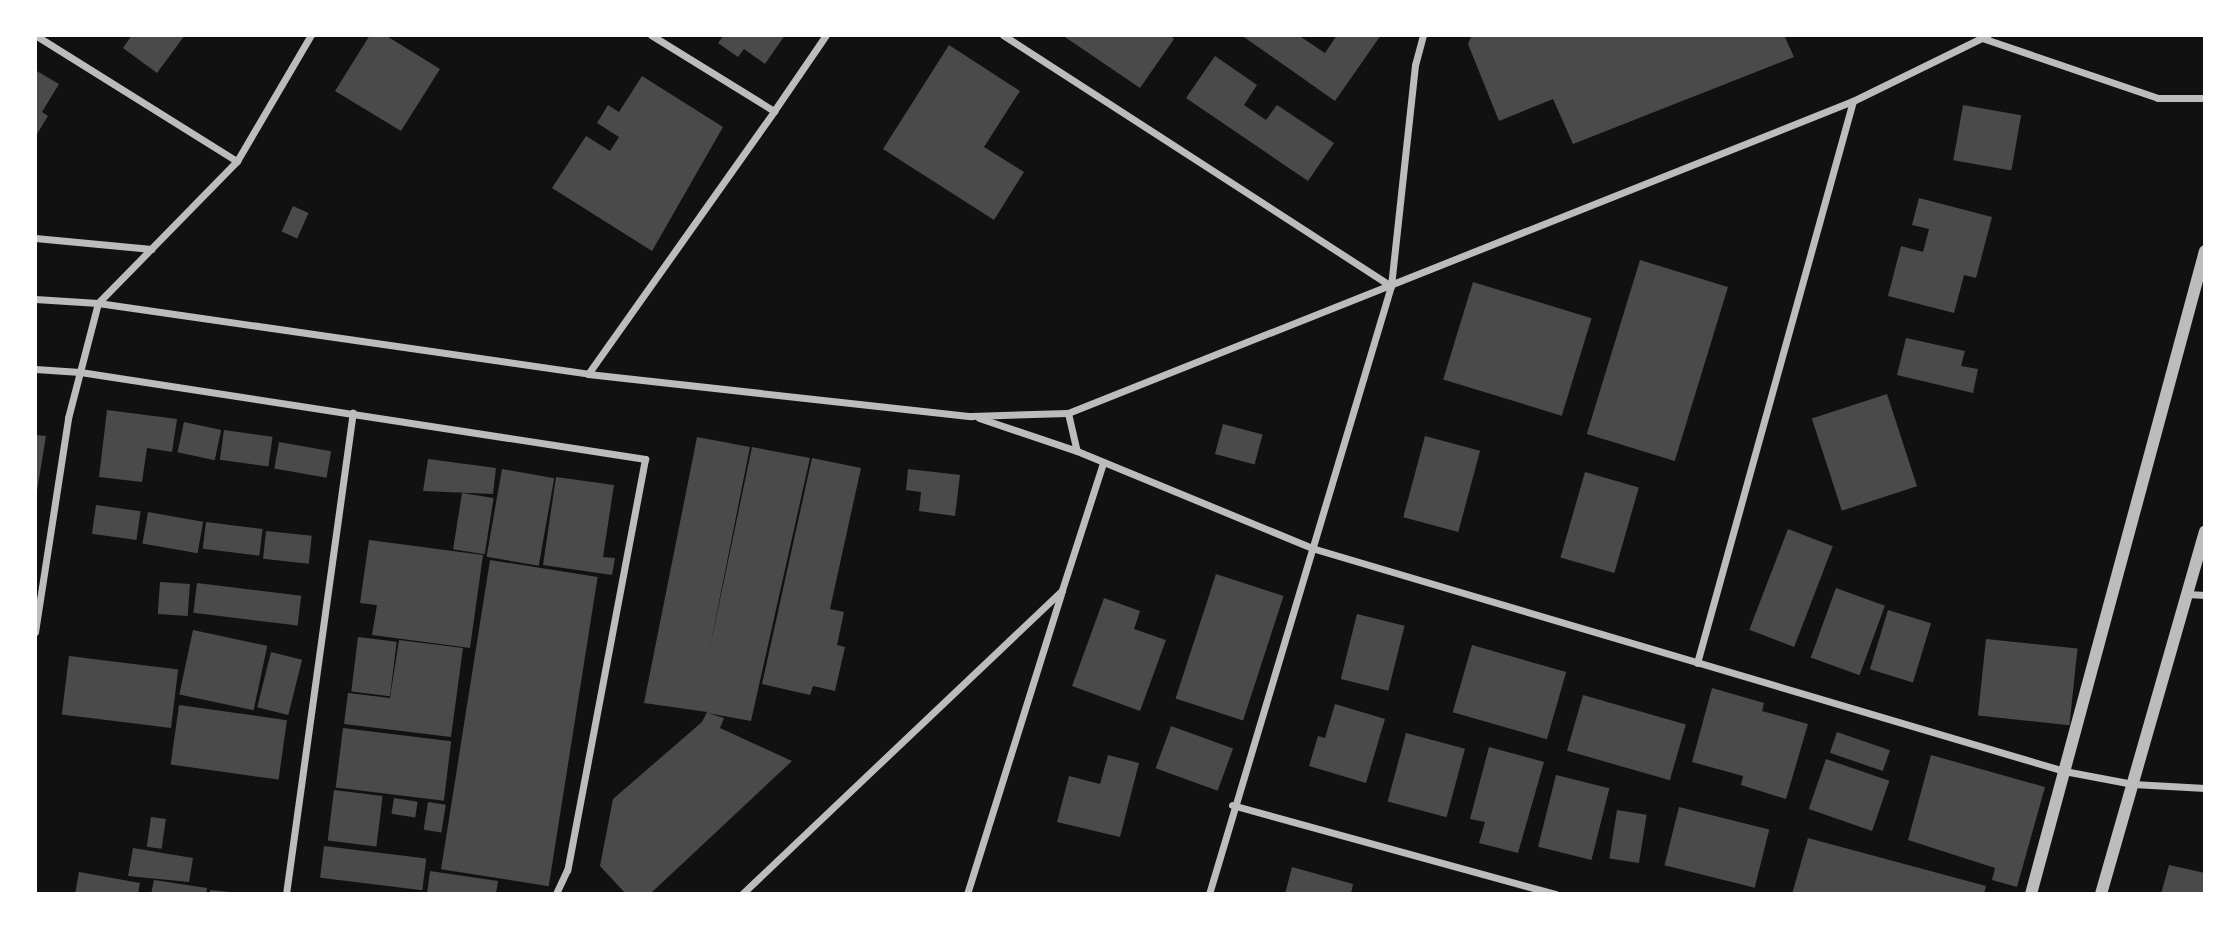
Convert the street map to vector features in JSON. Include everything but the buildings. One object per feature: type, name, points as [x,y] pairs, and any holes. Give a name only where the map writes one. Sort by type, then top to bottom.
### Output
[{"type":"street","points":[[35,632],[68,418],[98,303],[237,161],[311,35]]},
{"type":"street","points":[[650,35],[774,111]]},
{"type":"street","points":[[588,374],[826,35]]},
{"type":"street","points":[[1003,35],[1391,286]]},
{"type":"street","points":[[1209,894],[1232,805],[1315,549],[1391,286],[1415,65],[1423,35]]},
{"type":"street","points":[[39,36],[237,161]]},
{"type":"street","points":[[35,299],[98,303],[588,374],[971,416],[1069,413],[1853,101],[1984,36],[2158,98],[2205,98]]},
{"type":"street","points":[[1697,663],[1853,101]]},
{"type":"street","points":[[35,238],[151,249]]},
{"type":"street","points":[[2031,894],[2205,251]]},
{"type":"street","points":[[35,369],[80,372],[645,459],[567,870],[556,894]]},
{"type":"street","points":[[286,894],[354,413]]},
{"type":"street","points":[[1069,413],[1077,452]]},
{"type":"street","points":[[971,416],[1077,452],[1315,549],[2064,771],[2133,784],[2205,788]]},
{"type":"street","points":[[967,894],[1102,463]]},
{"type":"street","points":[[2101,894],[2205,532]]},
{"type":"street","points":[[742,894],[1062,590]]},
{"type":"street","points":[[2187,594],[2205,595]]},
{"type":"street","points":[[1232,805],[1556,894]]}]
